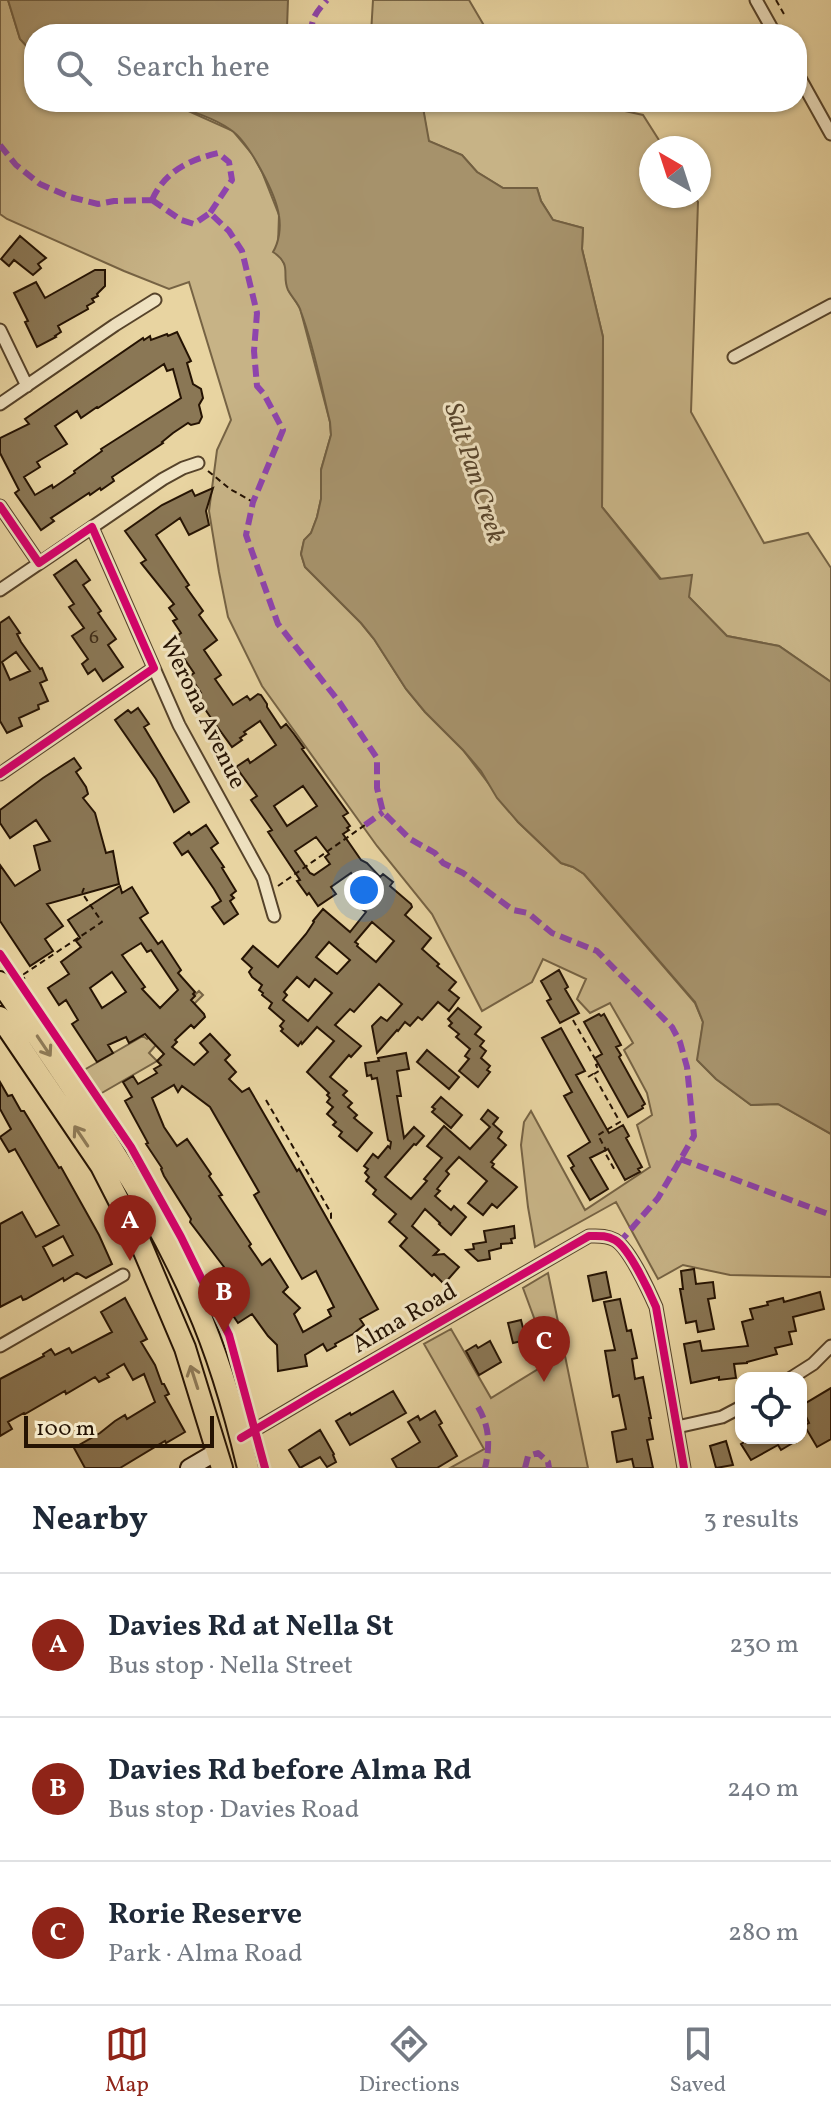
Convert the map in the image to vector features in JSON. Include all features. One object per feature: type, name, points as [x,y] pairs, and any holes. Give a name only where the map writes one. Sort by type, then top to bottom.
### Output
[{"type":"highway","points":[[3,986],[102,1130],[149,1211],[197,1306],[220,1369],[248,1468]]},
{"type":"highway","points":[[0,1017],[83,1138],[120,1203],[180,1336],[220,1460]]},
{"type":"highway","name":"Alma Road","points":[[220,1460],[241,1438]]},
{"type":"main road","name":"Alma Road","points":[[189,1468],[220,1460]]},
{"type":"street","points":[[756,0],[769,24]]},
{"type":"street","points":[[807,91],[831,134]]},
{"type":"street","points":[[0,404],[155,300]]},
{"type":"street","points":[[734,357],[831,305]]},
{"type":"street","points":[[0,330],[27,386]]},
{"type":"street","points":[[0,590],[173,472],[198,463]]},
{"type":"street","points":[[0,506],[39,563]]},
{"type":"street","name":"Werona Avenue","points":[[92,527],[187,741],[263,878],[274,916]]},
{"type":"street","points":[[0,774],[154,668]]},
{"type":"street","name":"Alma Road","points":[[241,1438],[589,1236],[603,1235],[619,1243],[647,1286],[656,1307],[677,1427]]},
{"type":"street","points":[[0,1346],[123,1275]]},
{"type":"street","points":[[800,1372],[831,1346]]},
{"type":"street","points":[[684,1468],[677,1427],[722,1417],[735,1410]]},
{"type":"path","points":[[776,0],[784,14]]},
{"type":"path","points":[[198,463],[230,489],[253,502]]},
{"type":"path","points":[[268,893],[365,825]]},
{"type":"path","points":[[3,986],[26,977],[24,974],[102,922],[82,893],[84,888]]},
{"type":"path","points":[[573,1020],[598,1064],[599,1071],[588,1077]]},
{"type":"path","points":[[593,1074],[620,1122],[598,1135],[616,1172]]},
{"type":"path","points":[[266,1100],[331,1213],[331,1219]]},
{"type":"shaded area","points":[[0,0],[8,0],[24,43],[24,112],[191,112],[233,131],[253,155],[279,215],[278,245],[287,269],[286,280],[300,308],[330,422],[331,435],[321,470],[321,499],[301,554],[305,567],[361,623],[406,689],[463,750],[518,822],[561,863],[584,874],[695,1003],[703,1022],[698,1061],[751,1105],[778,1104],[831,1134],[831,1277],[730,1275],[683,1265],[658,1279],[616,1202],[535,1247],[521,1145],[524,1122],[531,1111],[585,1210],[650,1167],[637,1125],[652,1115],[647,1093],[624,1050],[633,1043],[610,1003],[590,1013],[577,999],[586,979],[543,959],[532,982],[482,1011],[432,914],[377,846],[262,686],[228,617],[219,572],[209,511],[217,450],[231,420],[189,282],[169,289],[0,214]]},
{"type":"shaded area","points":[[373,0],[469,0],[483,24],[372,24]]},
{"type":"shaded area","points":[[424,112],[629,112],[643,115],[656,136],[639,136],[639,208],[698,208],[691,412],[764,543],[808,533],[831,568],[831,682],[779,646],[727,636],[689,597],[661,579],[602,507],[603,337],[582,249],[583,228],[553,220],[537,188],[503,188],[477,172],[462,155],[428,141]]},
{"type":"shaded area","points":[[199,991],[203,995],[155,1043],[149,1053],[157,1061],[100,1094],[84,1070],[143,1036],[147,1039]]},
{"type":"shaded area","points":[[548,1273],[588,1468],[450,1468],[484,1449],[424,1344],[451,1329],[491,1398],[543,1366],[540,1334],[523,1288]]},
{"type":"water","points":[[8,0],[288,0],[287,24],[24,24],[24,43]]},
{"type":"water","name":"Salt Pan Creek","points":[[194,112],[424,112],[429,141],[462,155],[477,172],[503,188],[537,188],[553,220],[583,228],[582,249],[603,337],[602,507],[660,579],[692,575],[689,597],[727,636],[779,646],[831,682],[831,1134],[778,1104],[751,1105],[716,1079],[697,1060],[703,1022],[695,1002],[584,874],[561,863],[518,822],[497,798],[481,771],[406,689],[361,623],[305,567],[301,554],[304,540],[311,533],[317,517],[321,499],[321,470],[331,435],[314,352],[299,306],[288,290],[283,261],[273,252],[280,221],[261,169],[238,136]]},
{"type":"building","points":[[20,236],[46,258],[38,264],[41,268],[33,275],[14,260],[9,266],[1,259]]},
{"type":"building","points":[[95,270],[105,270],[105,286],[92,299],[94,302],[87,306],[88,309],[58,326],[61,332],[56,337],[37,347],[14,293],[36,282],[45,298]]},
{"type":"building","points":[[177,332],[191,361],[187,363],[193,384],[201,389],[203,398],[199,405],[202,417],[199,423],[188,423],[173,433],[112,477],[114,481],[51,518],[54,521],[41,530],[15,493],[19,490],[0,453],[0,438],[29,424],[25,419],[143,338],[150,336],[151,340]],"holes":[[[164,364],[167,371],[173,369],[181,398],[101,449],[53,488],[52,485],[35,495],[24,477],[40,467],[37,462],[67,444],[55,426],[77,411],[81,418]]]},
{"type":"building","points":[[213,488],[206,511],[209,525],[189,535],[180,518],[156,535],[189,585],[186,587],[203,611],[199,615],[217,640],[204,650],[221,675],[215,679],[233,705],[247,696],[250,700],[261,695],[281,728],[286,724],[294,734],[348,813],[343,816],[350,826],[343,834],[361,860],[380,877],[383,874],[393,882],[390,886],[411,904],[405,915],[431,938],[422,949],[456,982],[449,990],[459,998],[449,1011],[438,1002],[422,1020],[418,1017],[410,1026],[405,1022],[377,1053],[372,1026],[381,1017],[387,1021],[402,1004],[379,984],[354,1012],[350,1009],[335,1025],[361,1046],[330,1077],[347,1091],[343,1095],[352,1103],[348,1107],[357,1115],[354,1118],[372,1133],[357,1151],[339,1136],[342,1132],[333,1125],[336,1122],[327,1114],[333,1107],[327,1102],[329,1093],[307,1072],[334,1041],[317,1027],[298,1046],[281,1031],[284,1021],[269,1008],[272,1003],[262,995],[259,990],[262,985],[252,977],[249,972],[252,968],[242,959],[253,946],[278,967],[323,909],[350,932],[366,912],[358,906],[366,896],[351,873],[331,887],[336,894],[318,906],[297,881],[300,880],[268,832],[272,830],[251,800],[257,796],[236,767],[248,759],[250,763],[276,745],[260,721],[244,732],[246,734],[240,738],[242,740],[232,747],[211,718],[196,696],[201,693],[190,676],[194,673],[177,648],[179,646],[174,638],[181,633],[173,621],[177,619],[169,608],[174,604],[141,563],[146,560],[125,531],[162,505],[192,490],[195,496]],"holes":[[[303,786],[317,806],[287,826],[274,806]],[[316,837],[329,854],[325,857],[330,864],[314,875],[295,851]],[[372,922],[394,941],[376,962],[355,942]],[[329,942],[350,960],[337,974],[316,957]],[[297,977],[309,987],[315,979],[332,993],[308,1021],[283,1000],[287,995],[284,992]]]},
{"type":"building","points":[[76,560],[90,580],[83,585],[116,639],[108,645],[123,667],[103,681],[95,669],[88,674],[82,664],[88,659],[72,636],[84,628],[69,607],[74,604],[54,575]]},
{"type":"building","points":[[9,617],[20,633],[17,634],[21,642],[42,668],[47,680],[40,683],[48,701],[19,718],[22,726],[7,733],[0,721],[0,623]],"holes":[[[16,652],[30,671],[10,680],[2,662]]]},
{"type":"building","points":[[138,708],[149,724],[144,727],[189,802],[174,812],[156,779],[115,720],[128,710],[131,713]]},
{"type":"building","points":[[74,758],[81,768],[76,772],[88,794],[83,798],[95,813],[106,853],[113,851],[119,884],[47,904],[63,926],[45,939],[53,951],[30,966],[0,921],[0,865],[15,886],[40,870],[34,846],[50,841],[36,820],[10,838],[0,823],[0,810]]},
{"type":"building","points":[[206,825],[218,843],[211,848],[236,891],[230,901],[238,914],[224,924],[212,907],[221,901],[214,889],[188,851],[182,855],[174,843]]},
{"type":"building","points":[[120,886],[122,893],[132,887],[148,913],[140,918],[158,944],[162,941],[181,970],[178,973],[195,992],[191,1000],[205,1017],[194,1028],[191,1025],[172,1047],[194,1065],[208,1052],[200,1043],[210,1034],[230,1055],[225,1060],[236,1072],[229,1079],[242,1092],[249,1088],[378,1309],[360,1319],[364,1325],[336,1346],[327,1351],[323,1344],[305,1355],[307,1366],[278,1371],[277,1345],[252,1314],[238,1323],[232,1314],[245,1305],[220,1270],[224,1267],[190,1222],[125,1101],[132,1097],[123,1082],[133,1076],[138,1084],[157,1073],[154,1069],[161,1065],[157,1061],[164,1054],[145,1034],[129,1043],[126,1037],[108,1045],[113,1053],[97,1062],[72,1024],[78,1020],[66,1000],[59,1005],[48,988],[69,974],[61,962],[81,947],[76,941],[80,938],[68,920]],"holes":[[[141,943],[147,952],[151,950],[178,990],[160,1008],[142,989],[145,987],[122,955]],[[112,972],[126,992],[102,1008],[90,988]],[[174,1085],[178,1092],[182,1086],[210,1107],[259,1192],[254,1195],[302,1279],[316,1271],[334,1307],[328,1310],[331,1316],[303,1332],[294,1314],[300,1308],[283,1292],[288,1287],[270,1259],[262,1265],[219,1196],[222,1195],[209,1176],[211,1174],[187,1139],[177,1146],[164,1127],[152,1098]]]},
{"type":"building","points":[[559,970],[568,987],[565,989],[579,1013],[560,1023],[547,1001],[551,999],[541,981]]},
{"type":"building","points":[[458,1008],[481,1027],[475,1034],[484,1041],[480,1046],[486,1051],[481,1058],[490,1066],[487,1070],[490,1072],[478,1087],[459,1071],[469,1059],[465,1056],[470,1049],[449,1026],[452,1023],[448,1019]]},
{"type":"building","points":[[604,1014],[621,1045],[616,1047],[621,1055],[619,1057],[645,1104],[628,1117],[595,1058],[602,1054],[584,1022]]},
{"type":"building","points":[[561,1028],[585,1071],[576,1075],[609,1133],[623,1125],[629,1136],[626,1138],[642,1167],[638,1169],[640,1172],[625,1180],[608,1149],[590,1158],[608,1189],[590,1200],[571,1168],[574,1166],[568,1156],[590,1142],[564,1096],[572,1092],[542,1038]]},
{"type":"building","points":[[427,1050],[459,1077],[449,1089],[417,1062]]},
{"type":"building","points":[[406,1053],[409,1069],[397,1071],[401,1096],[397,1096],[404,1138],[414,1127],[424,1136],[385,1177],[411,1199],[442,1158],[427,1146],[444,1126],[470,1149],[490,1127],[481,1119],[488,1110],[498,1118],[493,1124],[502,1132],[498,1138],[506,1145],[491,1162],[494,1164],[492,1167],[517,1187],[497,1208],[492,1204],[483,1215],[468,1203],[487,1181],[459,1157],[446,1171],[449,1174],[435,1196],[451,1210],[454,1206],[466,1217],[451,1235],[425,1209],[412,1226],[439,1250],[434,1255],[444,1254],[459,1267],[444,1284],[400,1246],[407,1238],[389,1222],[396,1214],[373,1194],[376,1190],[366,1181],[368,1169],[364,1166],[373,1154],[378,1158],[388,1146],[390,1148],[391,1142],[388,1140],[377,1078],[367,1076],[365,1063]]},
{"type":"building","points":[[0,1082],[8,1096],[12,1095],[24,1111],[61,1167],[112,1264],[86,1278],[77,1273],[64,1281],[63,1278],[26,1299],[23,1300],[21,1296],[0,1307],[0,1224],[22,1212],[36,1237],[59,1225],[15,1149],[9,1152],[0,1137],[11,1129],[0,1109]],"holes":[[[63,1236],[73,1255],[53,1266],[43,1247]]]},
{"type":"building","points":[[441,1097],[462,1115],[451,1128],[432,1112],[435,1109],[432,1107]]},
{"type":"building","points":[[514,1226],[512,1243],[501,1244],[501,1248],[489,1251],[490,1259],[478,1261],[466,1250],[474,1249],[473,1244],[486,1242],[484,1231]]},
{"type":"building","points":[[694,1269],[696,1284],[713,1282],[715,1298],[708,1299],[714,1329],[698,1332],[696,1321],[686,1323],[680,1289],[683,1289],[681,1271]]},
{"type":"building","points":[[606,1272],[611,1297],[593,1301],[588,1276]]},
{"type":"building","points":[[820,1292],[824,1309],[793,1317],[796,1331],[789,1332],[792,1344],[775,1348],[777,1354],[734,1364],[735,1378],[719,1380],[719,1377],[691,1383],[684,1344],[700,1341],[702,1351],[748,1346],[742,1322],[753,1319],[750,1309],[783,1298],[784,1302]]},
{"type":"building","points":[[125,1298],[147,1339],[141,1342],[169,1394],[165,1396],[185,1432],[120,1468],[85,1468],[74,1448],[125,1415],[127,1419],[155,1402],[144,1374],[133,1380],[124,1364],[99,1382],[95,1377],[8,1422],[12,1429],[0,1436],[0,1379],[44,1356],[51,1349],[55,1355],[69,1348],[72,1353],[112,1332],[101,1312]]},
{"type":"building","points":[[620,1299],[637,1358],[632,1359],[635,1379],[643,1377],[651,1418],[653,1439],[647,1440],[653,1468],[634,1468],[632,1459],[617,1462],[612,1432],[626,1429],[619,1395],[613,1397],[605,1351],[615,1350],[604,1302]]},
{"type":"building","points":[[521,1320],[526,1340],[513,1343],[508,1323]]},
{"type":"building","points":[[490,1341],[501,1362],[479,1375],[466,1351]]},
{"type":"building","points":[[831,1388],[831,1439],[817,1447],[807,1430],[807,1402]]},
{"type":"building","points":[[393,1391],[406,1413],[350,1445],[336,1421]]},
{"type":"building","points":[[435,1411],[442,1423],[439,1425],[457,1456],[437,1468],[397,1468],[392,1459],[420,1442],[408,1422],[418,1416],[420,1420]]},
{"type":"building","points":[[320,1430],[336,1462],[327,1467],[320,1457],[300,1468],[289,1450]]},
{"type":"building","points":[[726,1441],[733,1465],[716,1468],[710,1446]]},
{"type":"building","points":[[741,1444],[791,1444],[781,1450],[778,1445],[751,1460]]},
{"type":"marked path","points":[[312,24],[327,0]]},
{"type":"marked path","points":[[0,145],[16,165],[40,184],[70,197],[98,204],[152,200]]},
{"type":"marked path","points":[[152,200],[164,181],[179,168],[218,153],[229,162],[232,180],[210,213]]},
{"type":"marked path","points":[[152,200],[181,220],[194,224],[210,213],[229,231],[242,251],[257,313],[254,351],[257,386],[283,430],[253,502],[246,535],[278,624],[340,703],[377,758],[377,788],[383,812],[410,839],[435,853],[443,863],[463,873],[513,910],[528,913],[552,933],[597,951],[672,1027],[680,1042],[687,1067],[694,1136],[658,1198],[619,1243]]},
{"type":"marked path","points":[[365,825],[383,812]]},
{"type":"marked path","points":[[680,1159],[831,1215]]},
{"type":"marked path","points":[[478,1407],[488,1437],[485,1468]]},
{"type":"marked path","points":[[525,1468],[528,1456],[538,1453],[548,1462],[549,1468]]},
{"type":"cycle path","points":[[0,506],[39,563],[92,527],[154,668],[0,774]]},
{"type":"cycle path","points":[[0,954],[131,1147],[181,1237],[229,1335],[265,1468]]},
{"type":"cycle path","points":[[241,1438],[589,1236],[602,1236],[615,1240],[626,1252],[656,1307],[684,1468]]},
{"type":"place","name":"Davies Rd at Nella St","points":[[130,1261]]},
{"type":"place","name":"Davies Rd before Alma Rd","points":[[224,1333]]},
{"type":"place","name":"Rorie Reserve","points":[[544,1382]]}]
